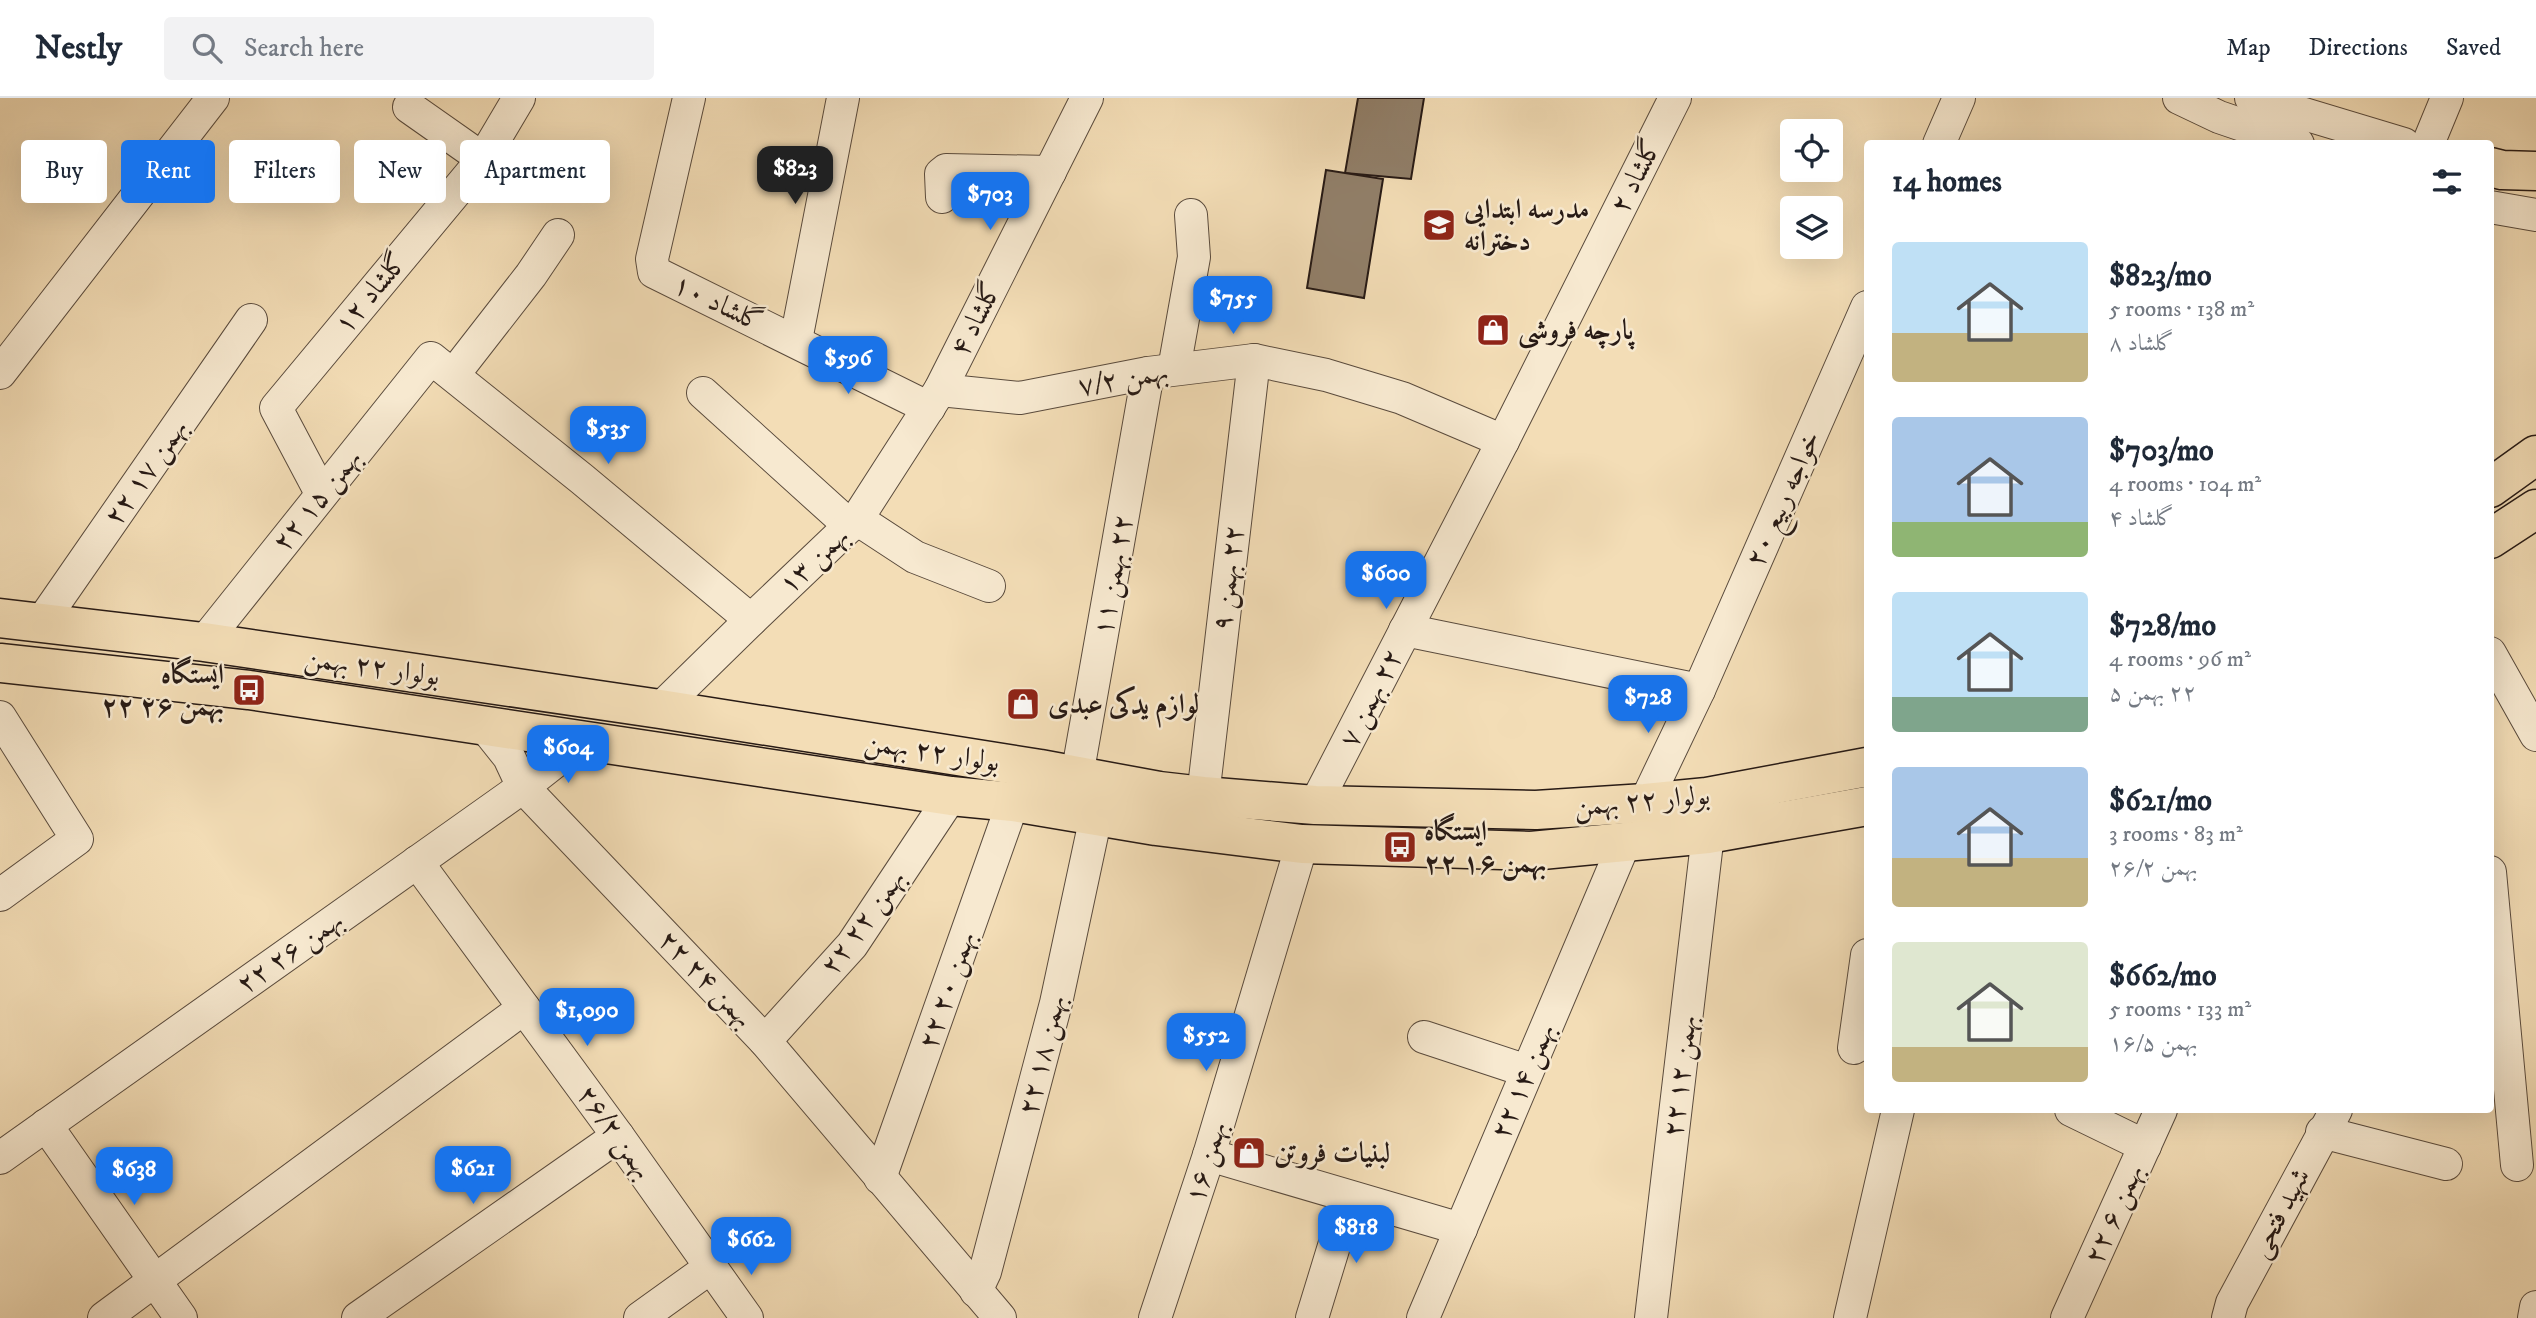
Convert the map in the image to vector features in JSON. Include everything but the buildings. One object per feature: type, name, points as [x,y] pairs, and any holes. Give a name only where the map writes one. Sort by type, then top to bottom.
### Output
[{"type":"main road","points":[[2494,168],[2536,171]]},
{"type":"main road","points":[[2494,485],[2536,455]]},
{"type":"main road","points":[[2494,536],[2536,509]]},
{"type":"main road","name":"بولوار ۲۲ بهمن","points":[[0,618],[204,642],[660,709],[1159,791],[1315,805],[1536,810],[1645,803],[1707,797],[1864,768]]},
{"type":"main road","name":"بولوار ۲۲ بهمن","points":[[0,663],[249,690],[580,742],[951,796],[1013,802],[1156,826],[1302,844],[1531,851],[1708,835],[1864,807]]},
{"type":"street","points":[[0,373],[213,98]]},
{"type":"street","name":"گلشاد ۱۲","points":[[495,140],[519,98]]},
{"type":"street","name":"گلشاد ۱۰","points":[[689,98],[652,259],[654,272],[791,338]]},
{"type":"street","points":[[791,338],[797,335],[843,98]]},
{"type":"street","name":"گلشاد ۴","points":[[934,399],[1087,98]]},
{"type":"street","name":"گلشاد ۲","points":[[1503,441],[1675,98]]},
{"type":"street","points":[[1941,140],[1959,98]]},
{"type":"street","points":[[2179,98],[2219,117],[2286,140]]},
{"type":"street","points":[[2251,98],[2391,140]]},
{"type":"street","points":[[2430,140],[2447,98]]},
{"type":"street","points":[[409,107],[460,142]]},
{"type":"street","points":[[2494,152],[2536,153]]},
{"type":"street","points":[[942,197],[941,174],[946,170],[1050,172]]},
{"type":"street","name":"گلشاد ۱۲","points":[[321,493],[276,408],[460,188]]},
{"type":"street","points":[[2494,208],[2536,215]]},
{"type":"street","name":"٢٢ بهمن ١١","points":[[1077,776],[1161,371],[1194,257],[1191,215]]},
{"type":"street","name":"۲۲ بهمن ۱۵","points":[[204,642],[321,493],[531,275],[558,235]]},
{"type":"street","name":"خواجه ربیع ۲۰","points":[[1645,803],[1699,690],[1864,314]]},
{"type":"street","name":"۲۲ بهمن ۱۷","points":[[41,624],[251,320]]},
{"type":"street","points":[[791,338],[934,399]]},
{"type":"street","name":"بهمن ۷/۲","points":[[934,399],[1020,398],[1161,371],[1254,360],[1326,375],[1402,398],[1503,441]]},
{"type":"street","name":"٢٢ بهمن ۹","points":[[1203,796],[1254,360]]},
{"type":"street","points":[[442,366],[751,620]]},
{"type":"street","points":[[704,393],[854,523],[915,556],[989,586]]},
{"type":"street","name":"بهمن ۱۳","points":[[660,709],[854,523],[934,399]]},
{"type":"street","name":"٢٢ بهمن ٧","points":[[1315,805],[1503,441]]},
{"type":"street","points":[[1405,630],[1699,690]]},
{"type":"street","points":[[2494,660],[2536,735]]},
{"type":"street","points":[[0,717],[77,839],[0,895]]},
{"type":"street","points":[[485,727],[509,757],[523,787]]},
{"type":"street","name":"۲۲ بهمن ۲۶","points":[[0,1158],[523,787],[580,742]]},
{"type":"street","name":"۲۲ بهمن ۲۴","points":[[523,787],[765,1041],[1000,1318]]},
{"type":"street","name":"۲۲ بهمن ۲۲","points":[[765,1041],[852,945],[951,796]]},
{"type":"street","name":"۲۲ بهمن ۲۰","points":[[880,1178],[1013,802]]},
{"type":"street","name":"۲۲ بهمن ۱۸","points":[[976,1291],[985,1272],[1056,1003],[1096,816]]},
{"type":"street","name":"۲۲ بهمن ۱۲","points":[[1651,1318],[1708,835]]},
{"type":"street","name":"بهمن ۱۶","points":[[1167,1315],[1209,1156],[1302,844]]},
{"type":"street","name":"۲۲ بهمن ۱۴","points":[[1423,1318],[1624,844]]},
{"type":"street","name":"بهمن ۲۶/۲","points":[[417,862],[618,1136],[747,1318]]},
{"type":"street","points":[[2494,914],[2518,1165]]},
{"type":"street","points":[[1854,1048],[1864,976]]},
{"type":"street","points":[[104,1318],[524,1008]]},
{"type":"street","points":[[1424,1037],[1527,1072]]},
{"type":"street","points":[[1850,1318],[1897,1113]]},
{"type":"street","points":[[2077,1113],[2145,1146]]},
{"type":"street","name":"۲۲ بهمن ۶","points":[[2067,1318],[2160,1113]]},
{"type":"street","points":[[2329,1121],[2446,1164]]},
{"type":"street","name":"شهید فتحی","points":[[2228,1318],[2232,1303],[2329,1121]]},
{"type":"street","points":[[46,1125],[181,1318]]},
{"type":"street","points":[[358,1318],[618,1136]]},
{"type":"street","points":[[1209,1156],[1461,1229]]},
{"type":"street","points":[[1312,1318],[1349,1197]]},
{"type":"street","points":[[640,1318],[711,1267]]},
{"type":"street","points":[[2534,1318],[2536,1307]]},
{"type":"place","name":"مدرسه ابتدایی دخترانه","points":[[1439,225]]},
{"type":"place","name":"پارچه فروشی","points":[[1493,330]]},
{"type":"place","name":"ایستگاه ۲۲ بهمن ۲۶","points":[[249,690]]},
{"type":"place","name":"لوازم یدکی عبدی","points":[[1023,704]]},
{"type":"place","name":"ایستگاه ۲۲ بهمن ۱۶","points":[[1400,847]]},
{"type":"place","name":"لبنیات فروتن","points":[[1249,1153]]}]
